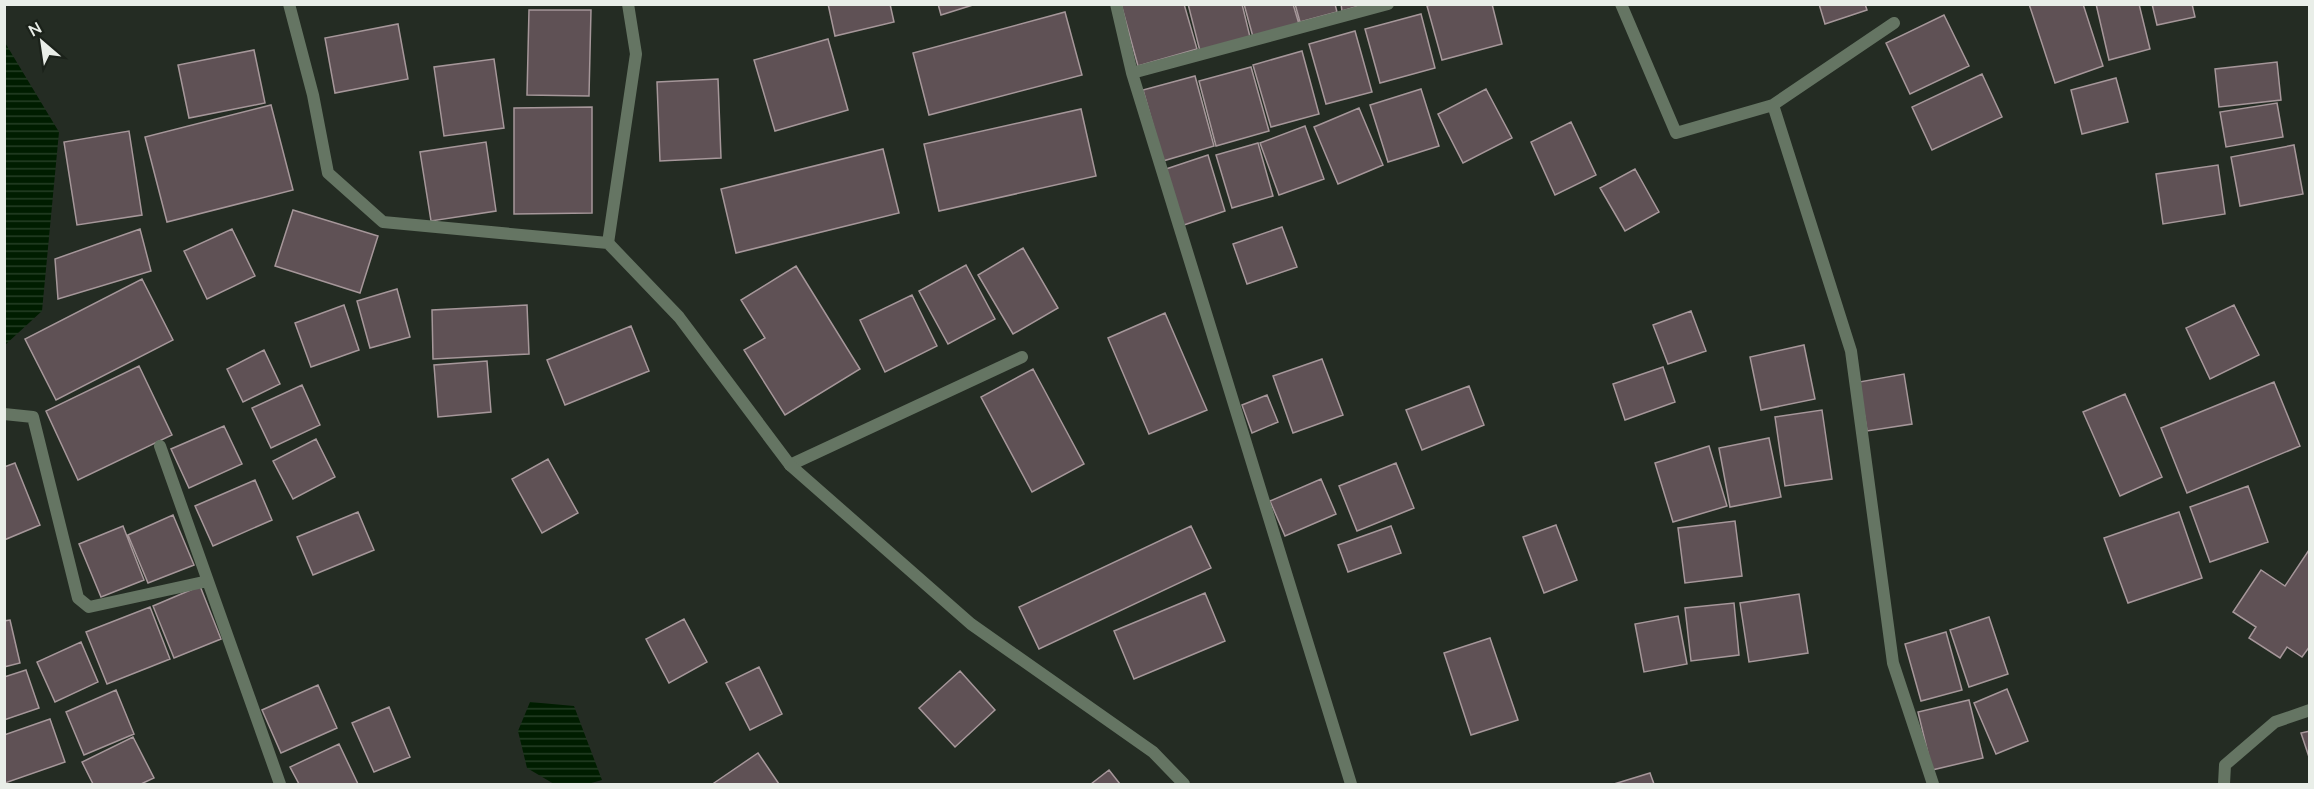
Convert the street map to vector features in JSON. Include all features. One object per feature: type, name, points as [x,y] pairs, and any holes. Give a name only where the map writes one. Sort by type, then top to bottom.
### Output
[{"type":"street","points":[[289,4],[314,95],[328,173],[383,222],[608,243],[679,317],[790,465],[971,624],[1153,753],[1184,784]]},
{"type":"street","points":[[608,243],[636,54],[628,4]]},
{"type":"street","points":[[1116,4],[1132,73],[1351,784]]},
{"type":"street","points":[[1132,73],[1388,4]]},
{"type":"street","points":[[1621,4],[1676,133],[1773,105],[1894,24]]},
{"type":"street","points":[[1773,105],[1851,351],[1893,663],[1933,784]]},
{"type":"street","points":[[790,465],[1022,357]]},
{"type":"street","points":[[4,414],[33,417],[78,598],[89,607],[208,581]]},
{"type":"street","points":[[160,446],[280,784]]},
{"type":"street","points":[[2224,784],[2225,765],[2275,723],[2310,710]]},
{"type":"shaded area","points":[[4,41],[59,132],[42,311],[5,345]]},
{"type":"shaded area","points":[[530,702],[574,706],[602,780],[588,784],[554,784],[527,768],[518,731]]},
{"type":"building","points":[[828,4],[890,4],[894,22],[835,36]]},
{"type":"building","points":[[938,4],[976,4],[941,15]]},
{"type":"building","points":[[1121,4],[1184,4],[1197,49],[1138,66]]},
{"type":"building","points":[[1188,4],[1242,4],[1250,37],[1200,51]]},
{"type":"building","points":[[1244,4],[1293,4],[1299,24],[1253,37]]},
{"type":"building","points":[[1295,4],[1335,4],[1337,12],[1300,22]]},
{"type":"building","points":[[1341,4],[1366,4],[1342,11]]},
{"type":"building","points":[[1492,4],[1502,44],[1442,60],[1427,6]]},
{"type":"building","points":[[1819,4],[1865,4],[1867,10],[1825,24]]},
{"type":"building","points":[[2029,4],[2083,4],[2103,66],[2055,83]]},
{"type":"building","points":[[2096,4],[2139,4],[2150,49],[2109,60]]},
{"type":"building","points":[[2152,4],[2192,4],[2195,17],[2157,25]]},
{"type":"building","points":[[529,10],[591,10],[589,96],[527,95]]},
{"type":"building","points":[[1065,12],[1082,75],[929,115],[913,53]]},
{"type":"building","points":[[1421,14],[1435,68],[1380,83],[1365,29]]},
{"type":"building","points":[[1944,15],[1969,66],[1910,94],[1886,43]]},
{"type":"building","points":[[398,24],[408,79],[335,93],[325,38]]},
{"type":"building","points":[[1355,31],[1372,92],[1326,104],[1309,44]]},
{"type":"building","points":[[828,39],[848,110],[775,131],[754,60]]},
{"type":"building","points":[[254,50],[265,103],[189,118],[178,65]]},
{"type":"building","points":[[1302,51],[1319,114],[1271,127],[1253,65]]},
{"type":"building","points":[[494,59],[504,128],[444,136],[434,67]]},
{"type":"building","points":[[2277,62],[2281,100],[2219,107],[2215,69]]},
{"type":"building","points":[[1251,67],[1269,131],[1216,146],[1199,81]]},
{"type":"building","points":[[1982,74],[2002,117],[1932,150],[1912,107]]},
{"type":"building","points":[[1195,76],[1214,146],[1163,161],[1143,90]]},
{"type":"building","points":[[2116,78],[2128,122],[2082,134],[2071,90]]},
{"type":"building","points":[[718,79],[721,158],[660,161],[657,82]]},
{"type":"building","points":[[1421,89],[1439,146],[1388,162],[1370,105]]},
{"type":"building","points":[[1486,89],[1512,138],[1463,163],[1438,114]]},
{"type":"building","points":[[2277,103],[2283,137],[2226,147],[2220,112]]},
{"type":"building","points":[[271,105],[293,190],[167,222],[145,137]]},
{"type":"building","points":[[592,107],[592,213],[514,214],[514,108]]},
{"type":"building","points":[[1359,108],[1383,165],[1338,184],[1314,127]]},
{"type":"building","points":[[1081,109],[1096,176],[939,211],[924,144]]},
{"type":"building","points":[[1571,122],[1596,175],[1555,195],[1531,142]]},
{"type":"building","points":[[1305,126],[1324,179],[1279,195],[1260,143]]},
{"type":"building","points":[[129,131],[142,215],[77,225],[64,142]]},
{"type":"building","points":[[486,142],[496,211],[431,221],[420,152]]},
{"type":"building","points":[[1258,143],[1273,196],[1232,208],[1216,155]]},
{"type":"building","points":[[2294,145],[2303,194],[2240,206],[2231,157]]},
{"type":"building","points":[[883,149],[899,213],[736,253],[721,189]]},
{"type":"building","points":[[1208,155],[1225,211],[1181,226],[1163,170]]},
{"type":"building","points":[[2218,165],[2225,214],[2163,224],[2156,174]]},
{"type":"building","points":[[1635,169],[1659,212],[1625,231],[1600,188]]},
{"type":"building","points":[[293,210],[378,236],[360,293],[275,266]]},
{"type":"building","points":[[1282,227],[1297,267],[1247,284],[1233,244]]},
{"type":"building","points":[[140,229],[151,271],[58,299],[55,259]]},
{"type":"building","points":[[232,229],[255,276],[207,299],[184,251]]},
{"type":"building","points":[[1023,248],[1058,308],[1013,334],[978,275]]},
{"type":"building","points":[[966,265],[995,319],[948,344],[919,291]]},
{"type":"building","points":[[796,266],[860,369],[785,415],[744,350],[765,338],[741,300]]},
{"type":"building","points":[[142,279],[173,340],[56,400],[25,339]]},
{"type":"building","points":[[397,289],[410,337],[370,348],[357,301]]},
{"type":"building","points":[[912,295],[937,346],[885,372],[860,320]]},
{"type":"building","points":[[344,305],[359,350],[311,367],[295,323]]},
{"type":"building","points":[[527,305],[529,354],[433,359],[432,310]]},
{"type":"building","points":[[2234,305],[2259,355],[2210,379],[2186,328]]},
{"type":"building","points":[[1691,311],[1706,351],[1668,364],[1653,325]]},
{"type":"building","points":[[1165,313],[1207,410],[1149,434],[1108,338]]},
{"type":"building","points":[[631,326],[649,371],[565,405],[547,360]]},
{"type":"building","points":[[1804,345],[1815,399],[1761,410],[1750,357]]},
{"type":"building","points":[[264,350],[280,384],[243,402],[227,369]]},
{"type":"building","points":[[1322,359],[1343,415],[1293,433],[1273,376]]},
{"type":"building","points":[[487,361],[491,412],[438,417],[434,365]]},
{"type":"building","points":[[139,366],[172,435],[78,480],[46,411]]},
{"type":"building","points":[[1663,367],[1675,402],[1625,420],[1613,384]]},
{"type":"building","points":[[1033,369],[1084,464],[1032,492],[981,397]]},
{"type":"building","points":[[1904,374],[1912,424],[1867,431],[1859,382]]},
{"type":"building","points":[[2274,382],[2300,446],[2187,493],[2161,428]]},
{"type":"building","points":[[302,385],[320,425],[271,448],[252,408]]},
{"type":"building","points":[[1469,386],[1484,425],[1422,450],[1406,410]]},
{"type":"building","points":[[2125,394],[2162,477],[2120,496],[2083,412]]},
{"type":"building","points":[[1267,395],[1278,422],[1252,433],[1242,405]]},
{"type":"building","points":[[1822,410],[1832,479],[1785,486],[1775,417]]},
{"type":"building","points":[[224,426],[242,464],[189,488],[171,449]]},
{"type":"building","points":[[1769,438],[1781,497],[1730,507],[1719,448]]},
{"type":"building","points":[[316,439],[335,477],[293,499],[273,461]]},
{"type":"building","points":[[1709,446],[1727,506],[1673,522],[1655,463]]},
{"type":"building","points":[[548,459],[578,513],[542,533],[512,479]]},
{"type":"building","points":[[15,463],[40,525],[4,540],[4,467]]},
{"type":"building","points":[[1396,463],[1414,508],[1357,531],[1339,486]]},
{"type":"building","points":[[1321,479],[1336,514],[1285,536],[1270,501]]},
{"type":"building","points":[[255,480],[272,520],[213,546],[195,506]]},
{"type":"building","points":[[2248,486],[2268,542],[2210,562],[2190,507]]},
{"type":"building","points":[[358,512],[374,550],[313,575],[297,537]]},
{"type":"building","points":[[2179,512],[2202,578],[2128,603],[2104,538]]},
{"type":"building","points":[[173,515],[194,565],[148,583],[128,535]]},
{"type":"building","points":[[1735,521],[1742,576],[1685,583],[1678,528]]},
{"type":"building","points":[[1556,525],[1577,580],[1544,593],[1523,537]]},
{"type":"building","points":[[123,526],[144,580],[101,597],[79,544]]},
{"type":"building","points":[[1191,526],[1211,568],[1039,649],[1019,607]]},
{"type":"building","points":[[1391,526],[1401,553],[1348,572],[1338,545]]},
{"type":"building","points":[[2309,550],[2310,646],[2302,657],[2287,647],[2280,658],[2249,638],[2256,627],[2233,612],[2261,570],[2285,586]]},
{"type":"building","points":[[200,586],[221,639],[174,658],[153,606]]},
{"type":"building","points":[[1205,593],[1225,641],[1134,679],[1114,631]]},
{"type":"building","points":[[1799,594],[1808,653],[1749,662],[1740,603]]},
{"type":"building","points":[[1734,603],[1739,655],[1691,661],[1685,608]]},
{"type":"building","points":[[150,607],[170,659],[107,684],[86,632]]},
{"type":"building","points":[[1678,616],[1687,664],[1644,672],[1635,624]]},
{"type":"building","points":[[1989,617],[2008,674],[1969,687],[1950,630]]},
{"type":"building","points":[[684,619],[707,662],[669,683],[646,639]]},
{"type":"building","points":[[10,620],[20,663],[4,667],[4,621]]},
{"type":"building","points":[[1946,632],[1962,690],[1921,701],[1905,644]]},
{"type":"building","points":[[1490,638],[1518,720],[1471,735],[1444,653]]},
{"type":"building","points":[[81,642],[98,682],[55,702],[37,662]]},
{"type":"building","points":[[759,667],[782,714],[750,730],[726,683]]},
{"type":"building","points":[[26,670],[39,708],[4,720],[4,677]]},
{"type":"building","points":[[960,671],[995,710],[955,747],[919,708]]},
{"type":"building","points":[[318,685],[337,728],[281,753],[262,710]]},
{"type":"building","points":[[2007,689],[2028,741],[1996,754],[1974,703]]},
{"type":"building","points":[[116,690],[134,734],[84,755],[66,712]]},
{"type":"building","points":[[1969,700],[1983,758],[1932,770],[1918,712]]},
{"type":"building","points":[[389,707],[410,757],[374,772],[352,723]]},
{"type":"building","points":[[50,719],[65,762],[5,783],[4,735]]},
{"type":"building","points":[[2310,731],[2310,760],[2301,733]]},
{"type":"building","points":[[133,737],[154,778],[141,784],[93,784],[82,762]]},
{"type":"building","points":[[339,744],[358,784],[299,784],[290,767]]},
{"type":"building","points":[[758,753],[779,784],[714,783]]},
{"type":"building","points":[[1109,770],[1120,784],[1091,784]]},
{"type":"building","points":[[1650,773],[1654,784],[1614,784]]}]
